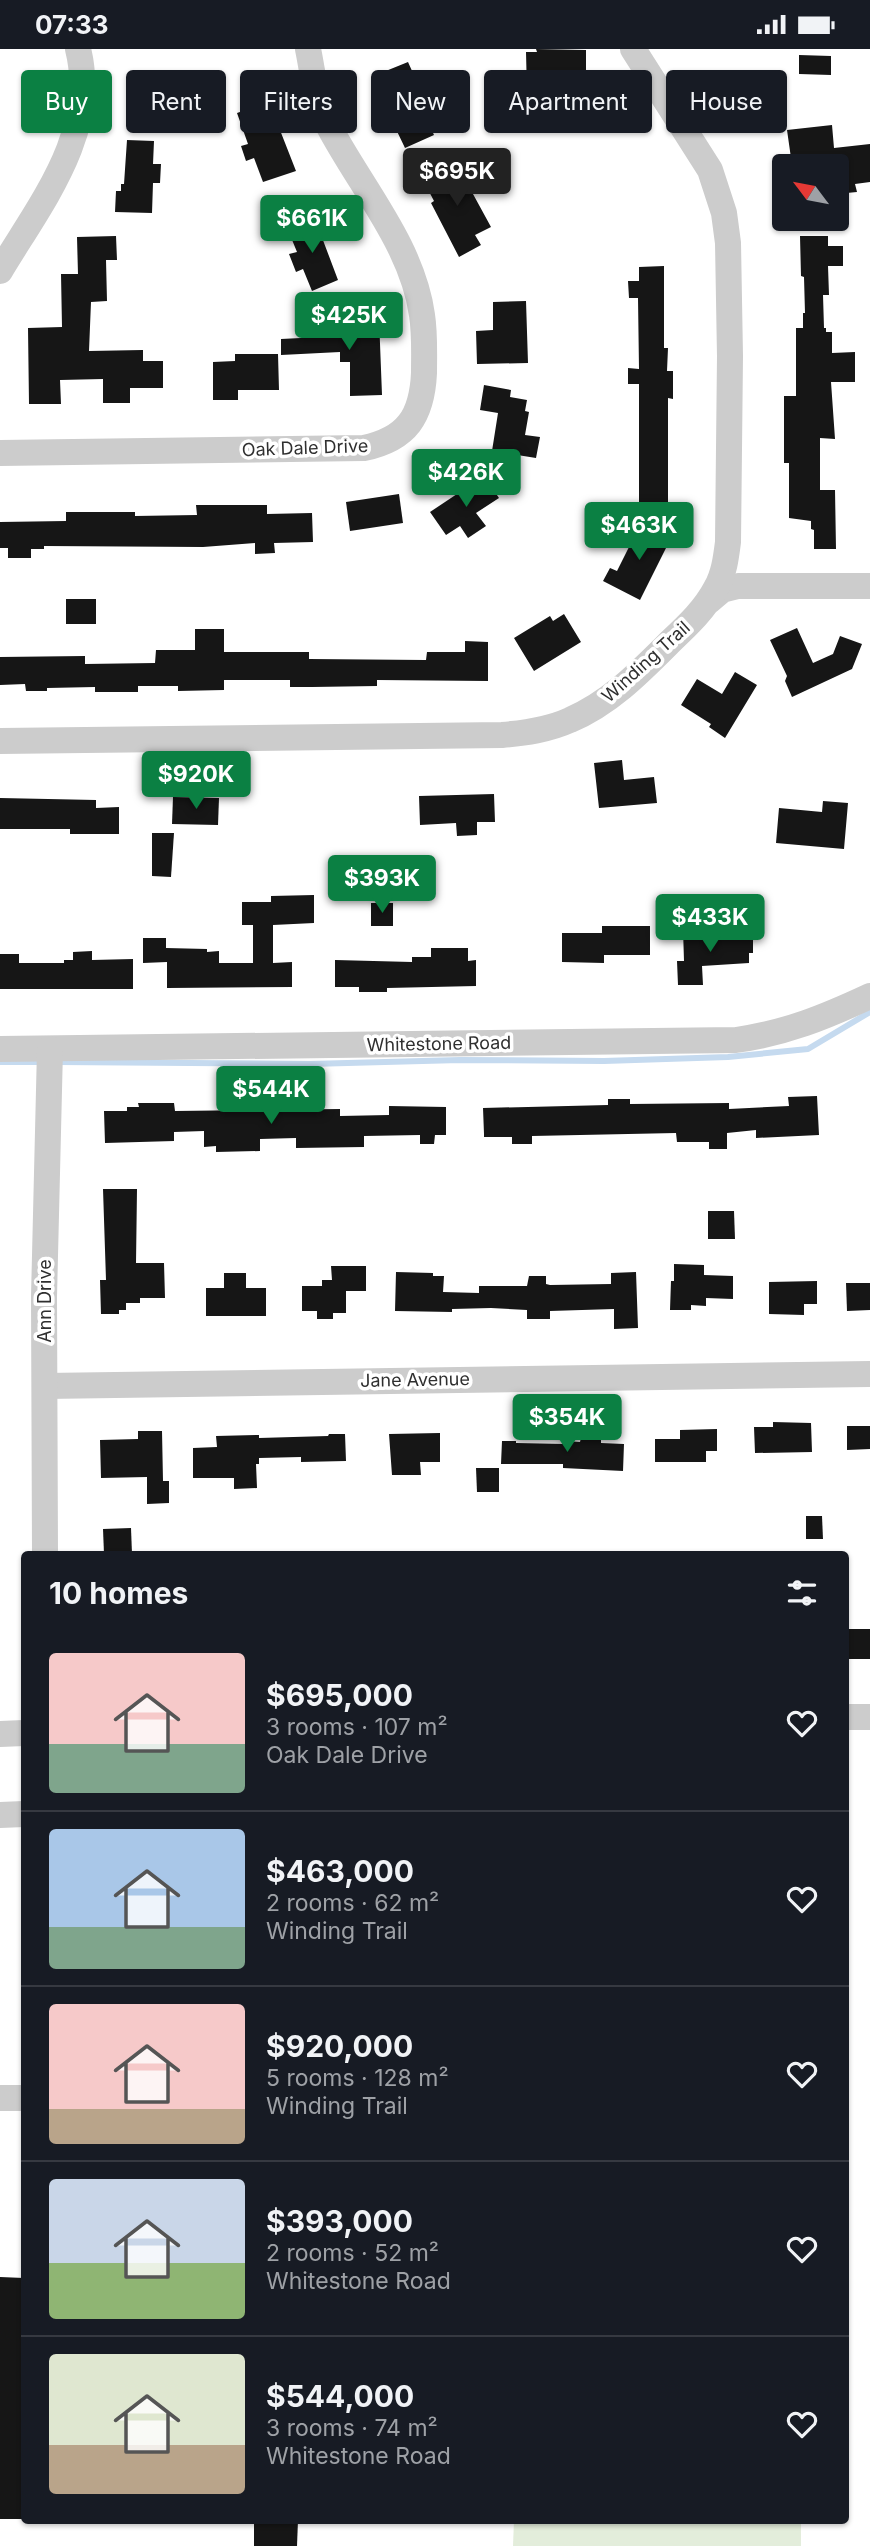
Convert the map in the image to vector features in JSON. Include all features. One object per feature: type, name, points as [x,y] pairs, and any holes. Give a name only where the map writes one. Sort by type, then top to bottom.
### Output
[{"type":"street","points":[[0,271],[74,141],[83,86],[83,67],[78,49]]},
{"type":"street","name":"Oak Dale Drive","points":[[0,453],[364,448],[390,440],[410,423],[418,409],[423,387],[425,342],[416,286],[399,247],[323,114],[309,49]]},
{"type":"street","name":"Winding Trail","points":[[0,741],[480,736],[525,733],[568,722],[609,699],[648,664],[709,601],[723,571],[728,542],[730,356],[728,243],[724,213],[705,163],[632,49]]},
{"type":"street","points":[[709,601],[722,590],[738,586],[870,586]]},
{"type":"street","name":"Whitestone Road","points":[[0,1049],[736,1040],[802,1026],[870,996]]},
{"type":"street","name":"Ann Drive","points":[[45,1551],[46,1183],[50,1049]]},
{"type":"street","name":"Jane Avenue","points":[[44,1386],[870,1374]]},
{"type":"street","points":[[849,1717],[870,1717]]},
{"type":"street","points":[[0,1734],[21,1733]]},
{"type":"street","points":[[0,1815],[21,1814]]},
{"type":"street","points":[[0,2098],[21,2098]]},
{"type":"green space","points":[[514,2524],[801,2524],[801,2546],[513,2546]]},
{"type":"building","points":[[536,49],[586,50],[586,70],[526,70],[526,52],[537,52]]},
{"type":"building","points":[[799,55],[831,56],[831,75],[799,74]]},
{"type":"building","points":[[408,62],[412,70],[388,70]]},
{"type":"building","points":[[832,125],[834,148],[870,144],[870,182],[855,184],[857,192],[849,193],[849,154],[790,154],[787,130]]},
{"type":"building","points":[[244,133],[281,133],[296,171],[263,182],[254,158],[246,161],[241,146],[248,144]]},
{"type":"building","points":[[398,133],[433,133],[434,135],[405,148]]},
{"type":"building","points":[[127,140],[154,141],[153,164],[161,164],[160,183],[153,183],[152,213],[115,212],[116,191],[121,191],[121,184],[124,184]]},
{"type":"building","points":[[455,161],[491,227],[475,235],[481,245],[459,257],[431,203],[434,201],[422,178]]},
{"type":"building","points":[[315,219],[338,280],[312,291],[303,269],[296,272],[289,254],[297,252],[288,230]]},
{"type":"building","points":[[116,236],[117,260],[106,260],[107,301],[91,302],[89,351],[143,350],[143,361],[163,361],[163,388],[130,388],[130,403],[103,403],[103,379],[60,380],[61,404],[29,404],[28,328],[62,327],[61,274],[78,274],[77,237]]},
{"type":"building","points":[[800,236],[828,236],[828,246],[843,246],[843,266],[828,266],[829,295],[823,295],[824,328],[826,332],[832,332],[832,353],[855,352],[855,382],[831,382],[835,439],[820,438],[820,490],[835,490],[836,549],[814,549],[811,521],[789,518],[789,463],[784,463],[784,396],[796,396],[796,328],[803,328],[805,313]]},
{"type":"building","points":[[664,266],[664,348],[668,348],[667,371],[673,371],[673,399],[668,398],[668,504],[639,504],[639,384],[628,384],[628,368],[639,369],[638,298],[629,298],[628,281],[639,281],[639,267]]},
{"type":"building","points":[[526,301],[528,363],[477,364],[476,331],[493,330],[493,302]]},
{"type":"building","points":[[339,318],[379,318],[382,395],[350,396],[350,362],[340,362],[340,352],[281,355],[281,339],[340,336]]},
{"type":"building","points":[[235,354],[278,354],[279,390],[238,390],[238,400],[213,400],[213,362],[235,361]]},
{"type":"building","points":[[484,385],[511,390],[510,397],[527,400],[525,411],[529,412],[525,435],[540,437],[536,458],[492,451],[498,413],[480,410]]},
{"type":"building","points":[[484,476],[499,498],[476,513],[486,526],[468,538],[460,526],[446,535],[430,512]]},
{"type":"building","points":[[399,494],[403,523],[350,531],[346,502]]},
{"type":"building","points":[[196,505],[267,505],[267,514],[312,513],[313,542],[274,543],[275,553],[255,554],[255,543],[203,547],[44,546],[44,549],[31,549],[31,558],[8,558],[8,548],[0,548],[0,522],[66,521],[66,512],[135,512],[135,516],[197,515]]},
{"type":"building","points":[[641,523],[671,538],[640,600],[603,581],[610,568],[617,571]]},
{"type":"building","points":[[66,599],[96,599],[96,624],[66,624]]},
{"type":"building","points":[[564,614],[581,642],[534,671],[514,638],[550,616],[553,621]]},
{"type":"building","points":[[797,628],[813,663],[833,654],[840,636],[862,644],[852,669],[792,697],[785,681],[787,676],[770,640]]},
{"type":"building","points":[[195,629],[224,629],[224,652],[309,652],[309,659],[426,660],[427,652],[465,652],[465,641],[488,642],[488,681],[377,680],[377,686],[290,687],[290,680],[224,680],[224,690],[178,691],[178,686],[138,686],[138,692],[95,692],[95,687],[26,691],[25,684],[0,685],[0,657],[85,656],[85,664],[155,663],[156,650],[195,650]]},
{"type":"building","points":[[735,672],[757,685],[725,738],[709,727],[711,724],[681,705],[697,679],[722,694]]},
{"type":"building","points":[[622,760],[624,780],[654,777],[657,803],[599,808],[594,763]]},
{"type":"building","points":[[494,794],[495,822],[477,822],[477,835],[457,836],[456,823],[420,825],[419,796]]},
{"type":"building","points":[[173,797],[219,798],[218,825],[172,824]]},
{"type":"building","points":[[0,798],[96,800],[96,808],[119,807],[119,834],[70,834],[70,829],[0,829]]},
{"type":"building","points":[[823,801],[848,803],[844,849],[776,843],[779,808],[822,812]]},
{"type":"building","points":[[152,833],[174,833],[171,877],[152,876]]},
{"type":"building","points":[[314,895],[314,923],[273,925],[273,963],[292,962],[292,987],[167,988],[167,962],[143,963],[143,938],[166,938],[166,948],[219,951],[219,963],[253,963],[253,925],[242,925],[242,902],[271,902],[271,896]]},
{"type":"building","points":[[371,903],[393,903],[393,926],[371,926]]},
{"type":"building","points":[[602,926],[650,926],[650,955],[604,955],[604,963],[562,962],[562,933],[602,933]]},
{"type":"building","points":[[683,929],[705,929],[705,934],[728,933],[728,937],[753,936],[753,953],[749,953],[749,963],[702,966],[703,985],[678,985],[677,961],[684,961]]},
{"type":"building","points":[[431,948],[468,948],[468,961],[476,960],[476,986],[387,988],[387,992],[359,992],[359,987],[335,987],[335,960],[412,962],[412,957],[431,957]]},
{"type":"building","points":[[92,951],[92,960],[133,959],[133,989],[0,989],[0,954],[19,954],[19,963],[64,963],[64,960],[73,960],[73,952]]},
{"type":"building","points":[[817,1096],[819,1135],[756,1138],[756,1130],[727,1133],[727,1149],[709,1149],[709,1142],[677,1142],[676,1133],[532,1136],[532,1144],[512,1144],[512,1137],[484,1137],[483,1108],[608,1105],[608,1099],[630,1099],[630,1104],[729,1103],[729,1109],[789,1106],[788,1097]]},
{"type":"building","points":[[138,1103],[174,1103],[175,1111],[340,1109],[340,1116],[389,1115],[389,1106],[446,1107],[446,1135],[435,1135],[434,1144],[420,1144],[420,1135],[364,1136],[364,1147],[296,1148],[296,1138],[260,1139],[260,1151],[216,1152],[216,1146],[204,1147],[204,1131],[174,1132],[174,1141],[105,1143],[104,1111],[127,1111],[127,1107],[139,1107]]},
{"type":"building","points":[[103,1189],[137,1189],[136,1263],[164,1263],[165,1298],[140,1298],[140,1303],[126,1303],[126,1310],[119,1310],[119,1314],[101,1314],[100,1280],[106,1280]]},
{"type":"building","points":[[708,1211],[734,1211],[735,1239],[708,1239]]},
{"type":"building","points":[[674,1264],[704,1265],[704,1275],[733,1276],[733,1299],[706,1298],[706,1306],[691,1305],[691,1310],[670,1310]]},
{"type":"building","points":[[331,1266],[366,1266],[366,1291],[346,1291],[346,1313],[333,1313],[333,1319],[317,1319],[317,1311],[302,1311],[302,1286],[322,1286],[322,1280],[332,1280]]},
{"type":"building","points":[[396,1272],[433,1273],[433,1276],[444,1276],[443,1292],[479,1293],[479,1286],[527,1286],[529,1276],[546,1276],[546,1284],[550,1285],[611,1284],[611,1273],[636,1272],[638,1328],[614,1329],[614,1309],[550,1311],[550,1319],[527,1319],[527,1310],[491,1308],[452,1309],[452,1312],[395,1311]]},
{"type":"building","points":[[224,1273],[246,1273],[246,1288],[266,1288],[266,1316],[206,1316],[206,1288],[224,1288]]},
{"type":"building","points":[[817,1281],[817,1304],[804,1304],[804,1315],[769,1314],[769,1282]]},
{"type":"building","points":[[846,1283],[870,1283],[870,1310],[847,1311]]},
{"type":"building","points":[[773,1422],[811,1423],[812,1452],[755,1453],[754,1427],[773,1427]]},
{"type":"building","points":[[847,1426],[870,1426],[870,1449],[847,1450]]},
{"type":"building","points":[[717,1429],[717,1451],[706,1451],[706,1462],[655,1462],[655,1439],[680,1439],[680,1430]]},
{"type":"building","points":[[138,1431],[162,1431],[163,1481],[169,1481],[169,1503],[147,1504],[147,1477],[101,1478],[100,1440],[138,1439]]},
{"type":"building","points":[[440,1433],[440,1462],[420,1462],[421,1475],[392,1475],[389,1434]]},
{"type":"building","points":[[345,1434],[346,1461],[301,1462],[301,1457],[259,1458],[259,1464],[256,1464],[257,1488],[234,1489],[234,1478],[193,1478],[193,1448],[217,1447],[216,1436],[259,1435],[259,1438]]},
{"type":"building","points":[[581,1438],[601,1439],[601,1443],[624,1444],[623,1471],[563,1468],[563,1464],[501,1464],[502,1441],[564,1444],[564,1441],[580,1442]]},
{"type":"building","points":[[476,1468],[499,1468],[499,1492],[477,1492]]},
{"type":"building","points":[[806,1516],[822,1516],[823,1539],[806,1539]]},
{"type":"building","points":[[131,1528],[132,1551],[104,1551],[103,1529]]},
{"type":"building","points":[[849,1629],[870,1629],[870,1659],[849,1659]]},
{"type":"building","points":[[0,2277],[21,2278],[21,2519],[0,2519]]},
{"type":"building","points":[[254,2524],[298,2524],[297,2546],[254,2546]]},
{"type":"waterway","points":[[57,1062],[310,1064],[728,1057],[808,1049],[870,1012]]},
{"type":"waterway","points":[[0,1062],[42,1062]]}]
